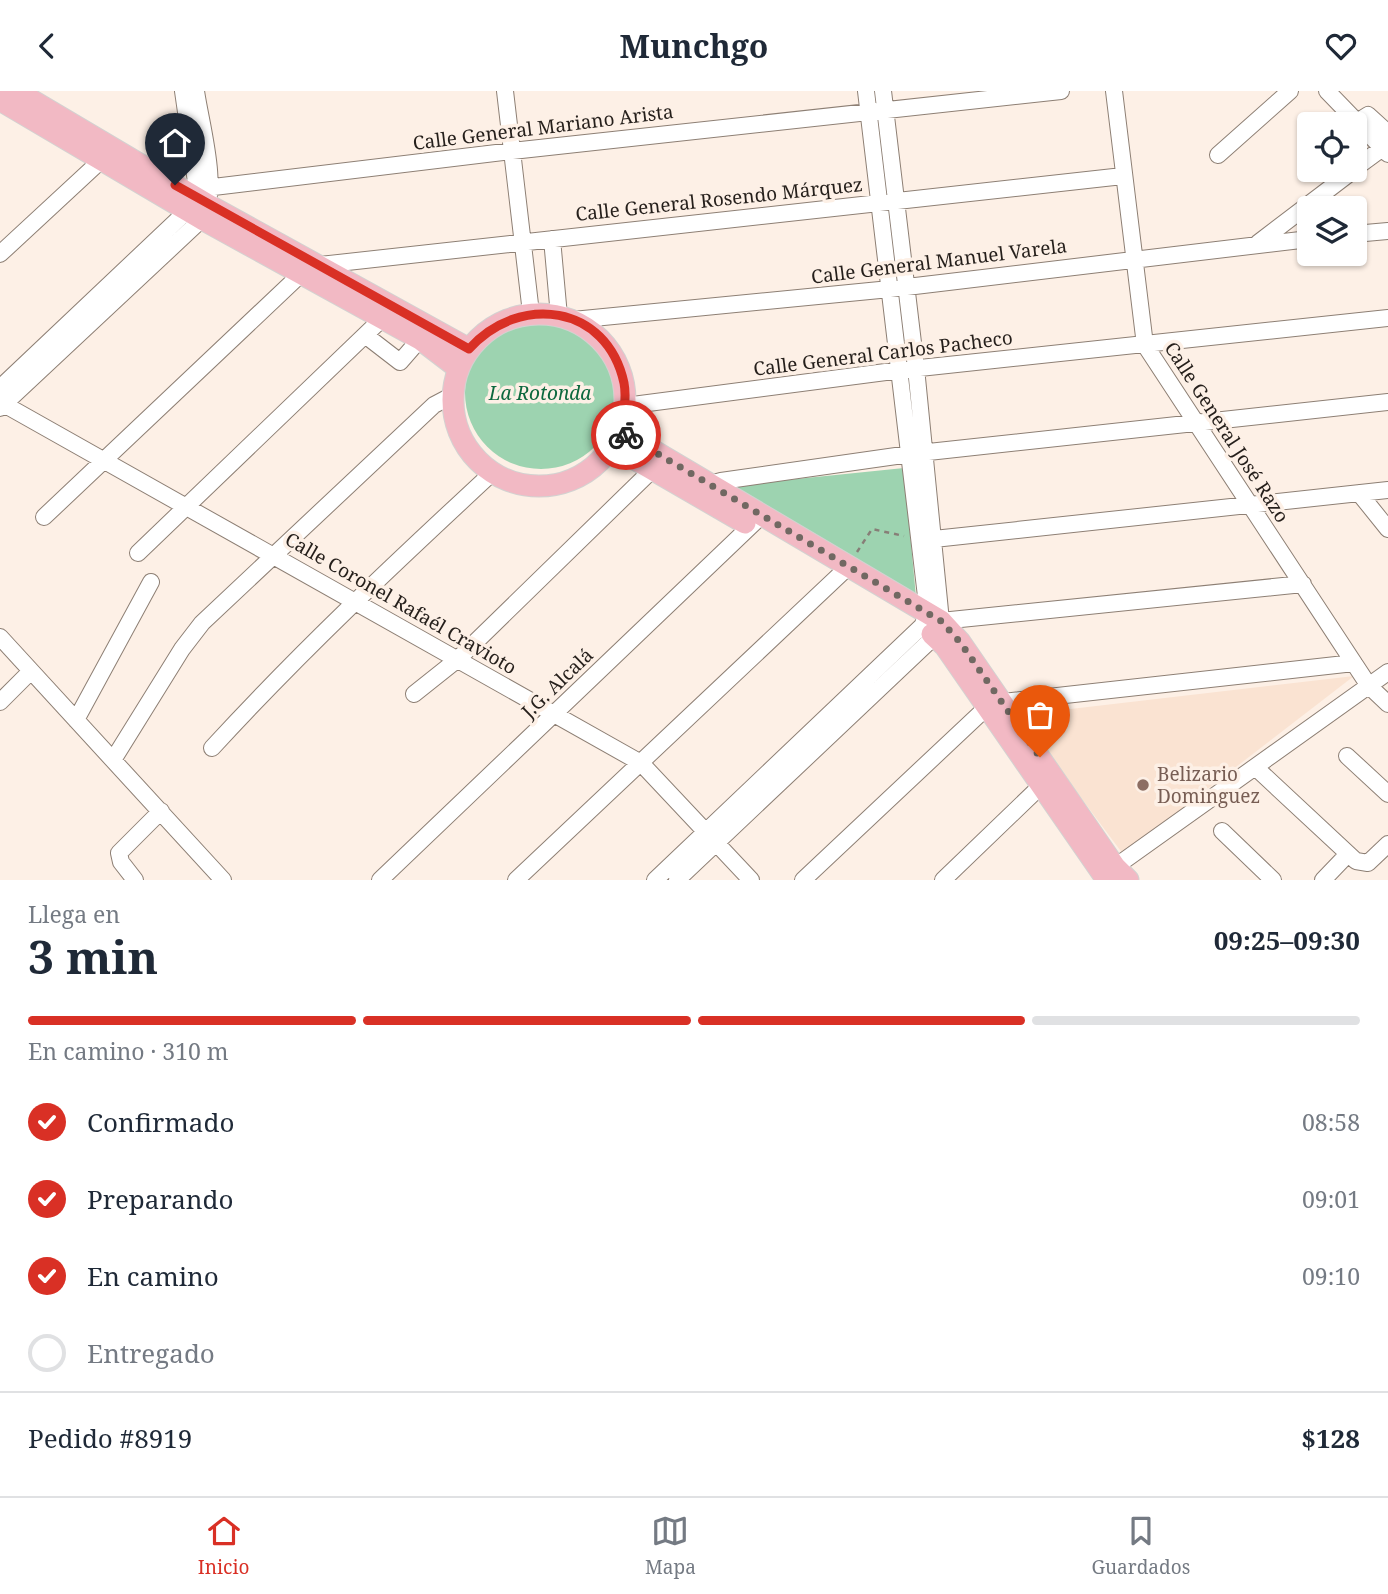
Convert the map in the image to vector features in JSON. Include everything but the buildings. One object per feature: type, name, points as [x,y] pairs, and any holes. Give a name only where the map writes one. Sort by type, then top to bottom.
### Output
[{"type":"main road","points":[[6,97],[200,202],[388,312],[469,349]]},
{"type":"main road","points":[[388,312],[458,368]]},
{"type":"main road","points":[[531,313],[566,318],[592,330],[612,355],[624,384],[625,406],[616,439],[597,464],[579,477],[558,485],[535,487],[513,483],[492,473],[466,447],[453,413],[458,368],[469,349],[496,324],[531,313]]},
{"type":"main road","points":[[616,439],[653,469],[700,487]]},
{"type":"main road","points":[[616,439],[931,624],[995,705],[1110,877]]},
{"type":"street","points":[[505,91],[531,313]]},
{"type":"street","points":[[866,91],[877,109],[918,453],[927,539],[931,624]]},
{"type":"street","points":[[877,109],[883,91]]},
{"type":"street","name":"Calle General Mariano Arista","points":[[200,202],[512,151],[1061,91]]},
{"type":"street","name":"Calle General José Razo","points":[[1114,91],[1145,345],[1354,663],[1369,685],[1388,704]]},
{"type":"street","points":[[1218,155],[1290,91]]},
{"type":"street","points":[[1327,91],[1357,122],[1367,115],[1386,145],[1367,159]]},
{"type":"street","points":[[1,405],[200,202],[194,92]]},
{"type":"street","points":[[0,254],[108,154]]},
{"type":"street","name":"Calle General Rosendo Márquez","points":[[311,269],[522,242],[1124,176]]},
{"type":"street","points":[[1256,244],[1337,182]]},
{"type":"street","points":[[0,388],[200,202]]},
{"type":"street","points":[[1367,233],[1388,231]]},
{"type":"street","points":[[552,239],[566,318]]},
{"type":"street","name":"Calle General Manuel Varela","points":[[566,318],[898,288],[1297,240]]},
{"type":"street","points":[[44,517],[311,269]]},
{"type":"street","points":[[138,553],[388,312]]},
{"type":"street","name":"Calle General Carlos Pacheco","points":[[625,406],[908,369],[1388,318]]},
{"type":"street","points":[[365,335],[400,362],[420,339]]},
{"type":"street","points":[[113,760],[191,636],[433,405],[453,394]]},
{"type":"street","points":[[700,487],[918,453],[1388,402]]},
{"type":"street","name":"Calle Coronel Rafaél Cravioto","points":[[1,405],[356,600],[641,763],[751,880]]},
{"type":"street","points":[[414,694],[458,659],[653,469]]},
{"type":"street","points":[[212,748],[274,681],[356,600],[492,473]]},
{"type":"street","points":[[927,539],[1388,490]]},
{"type":"street","points":[[1359,493],[1388,529]]},
{"type":"street","name":"J.G. Alcalá","points":[[380,880],[756,521]]},
{"type":"street","points":[[516,880],[843,572]]},
{"type":"street","points":[[76,720],[151,582]]},
{"type":"street","points":[[677,880],[712,838],[931,624],[1303,584]]},
{"type":"street","points":[[0,637],[223,880]]},
{"type":"street","points":[[803,880],[995,705],[1354,663]]},
{"type":"street","points":[[0,702],[31,671]]},
{"type":"street","points":[[1110,877],[1255,767],[1388,672]]},
{"type":"street","points":[[1347,756],[1388,794]]},
{"type":"street","points":[[1255,767],[1347,855],[1367,863],[1388,844]]},
{"type":"street","points":[[943,880],[1046,781]]},
{"type":"street","points":[[135,880],[121,862],[119,853],[161,811]]},
{"type":"street","points":[[1222,831],[1273,880]]},
{"type":"street","points":[[655,880],[712,838]]},
{"type":"street","points":[[1323,880],[1347,855]]},
{"type":"path","points":[[843,572],[872,529],[927,539]]},
{"type":"shaded area","name":"Belizario Dominguez","points":[[1354,676],[1123,854],[1019,715]]},
{"type":"green space","name":"La Rotonda","points":[[541,317],[570,323],[595,339],[611,364],[617,393],[611,422],[595,447],[570,463],[541,469],[512,463],[487,447],[471,422],[465,393],[471,364],[487,339],[512,323]]},
{"type":"green space","points":[[904,468],[916,597],[728,491],[746,484]]},
{"type":"way so far","points":[[626,435],[941,621],[960,642],[1040,757]]},
{"type":"place","name":"Belizario Dominguez","points":[[1143,785]]},
{"type":"route","points":[[175,185],[469,349],[481,335],[496,324],[531,313],[552,314],[573,320],[592,330],[607,345],[618,364],[624,384],[625,406],[620,431],[626,435]]}]
